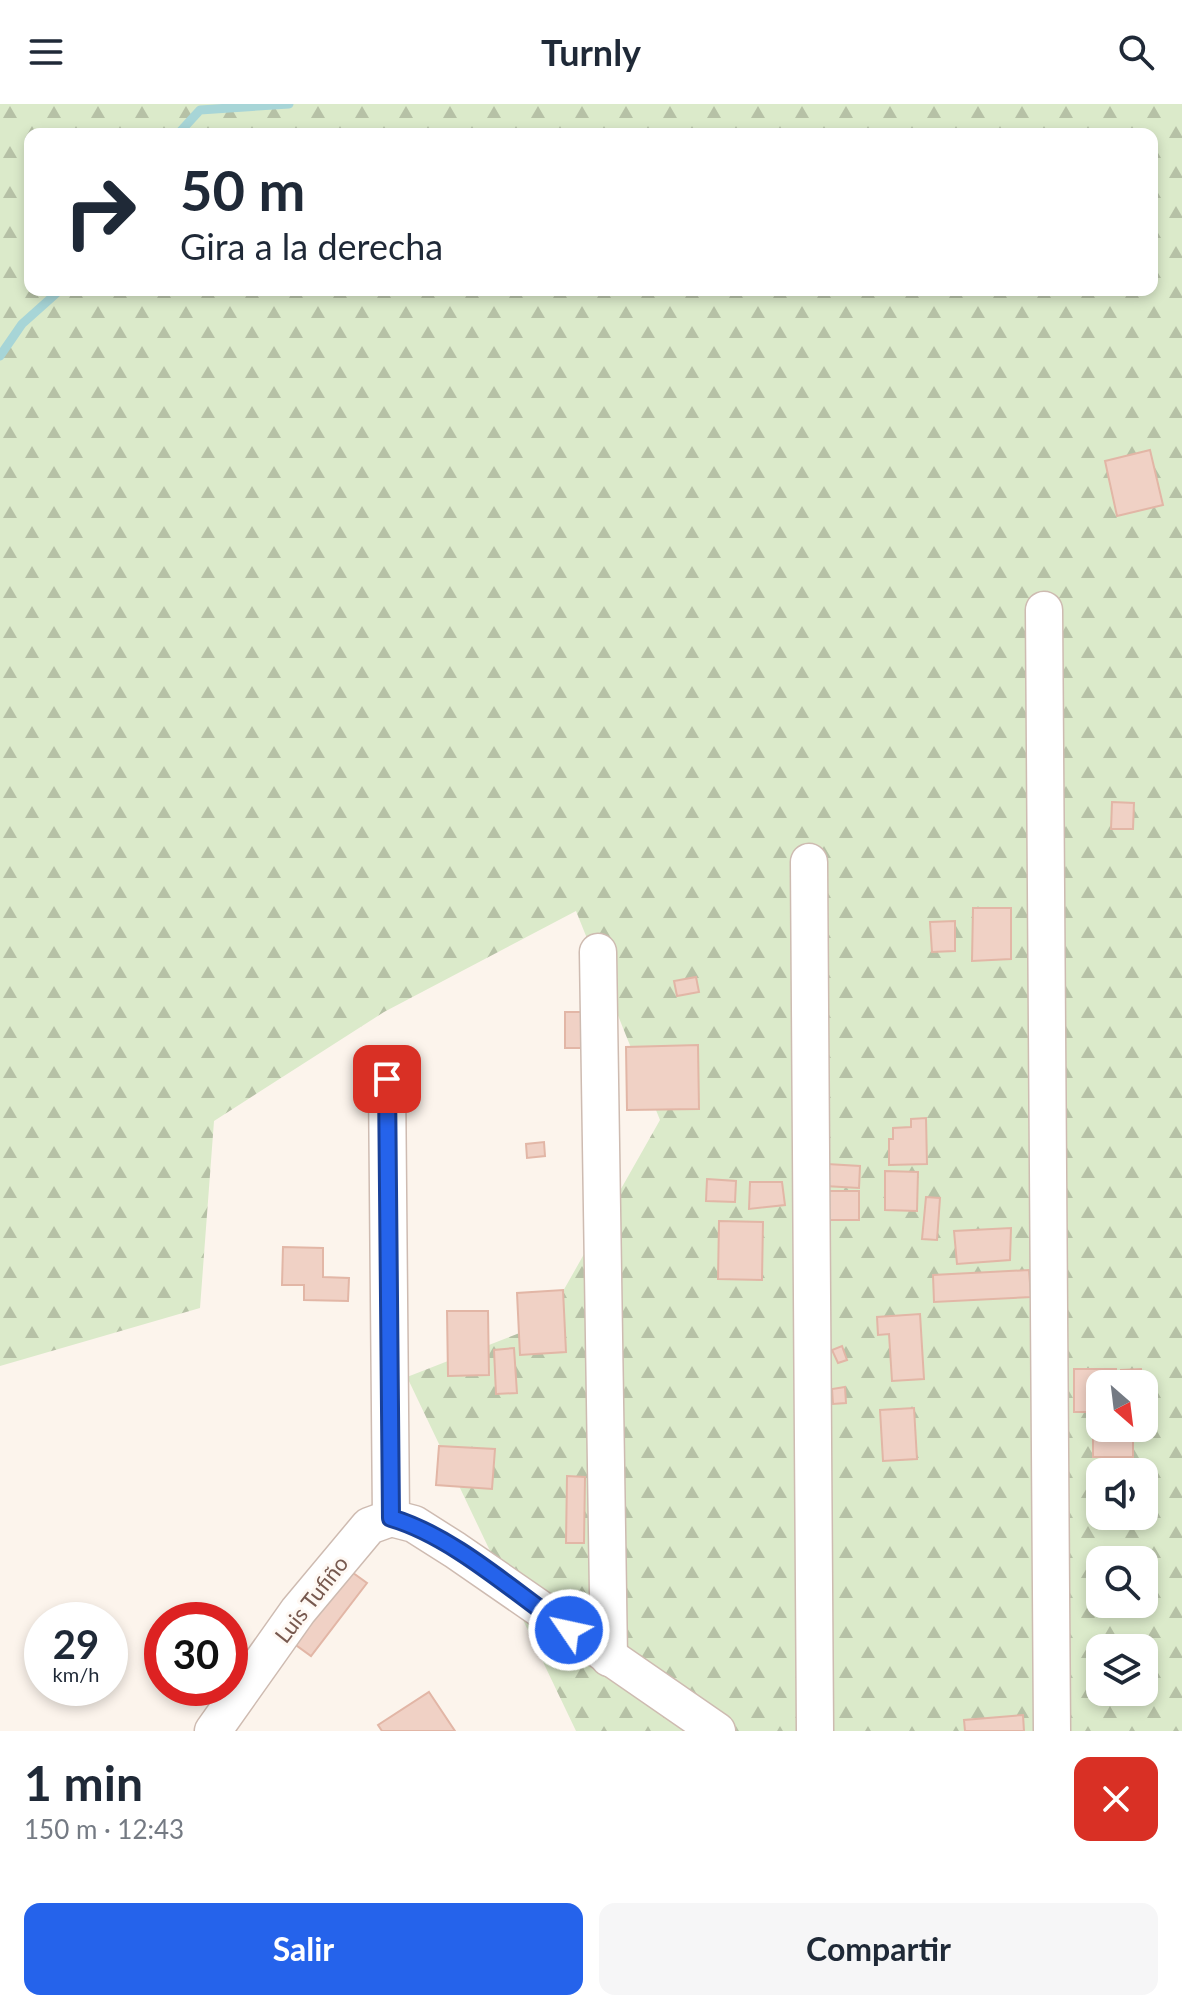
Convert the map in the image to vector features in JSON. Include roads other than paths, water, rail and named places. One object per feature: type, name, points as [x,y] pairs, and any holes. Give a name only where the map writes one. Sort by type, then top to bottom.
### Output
[{"type":"street","points":[[1044,610],[1052,1731]]},
{"type":"street","points":[[809,862],[815,1731]]},
{"type":"street","points":[[598,952],[609,1658]]},
{"type":"street","points":[[387,1079],[391,1518],[414,1524],[455,1550],[717,1731]]},
{"type":"street","name":"Luis Tufiño","points":[[213,1731],[298,1611],[369,1526],[391,1518]]},
{"type":"waterway","points":[[184,128],[200,110],[289,104]]},
{"type":"waterway","points":[[0,356],[22,324],[53,296]]}]
